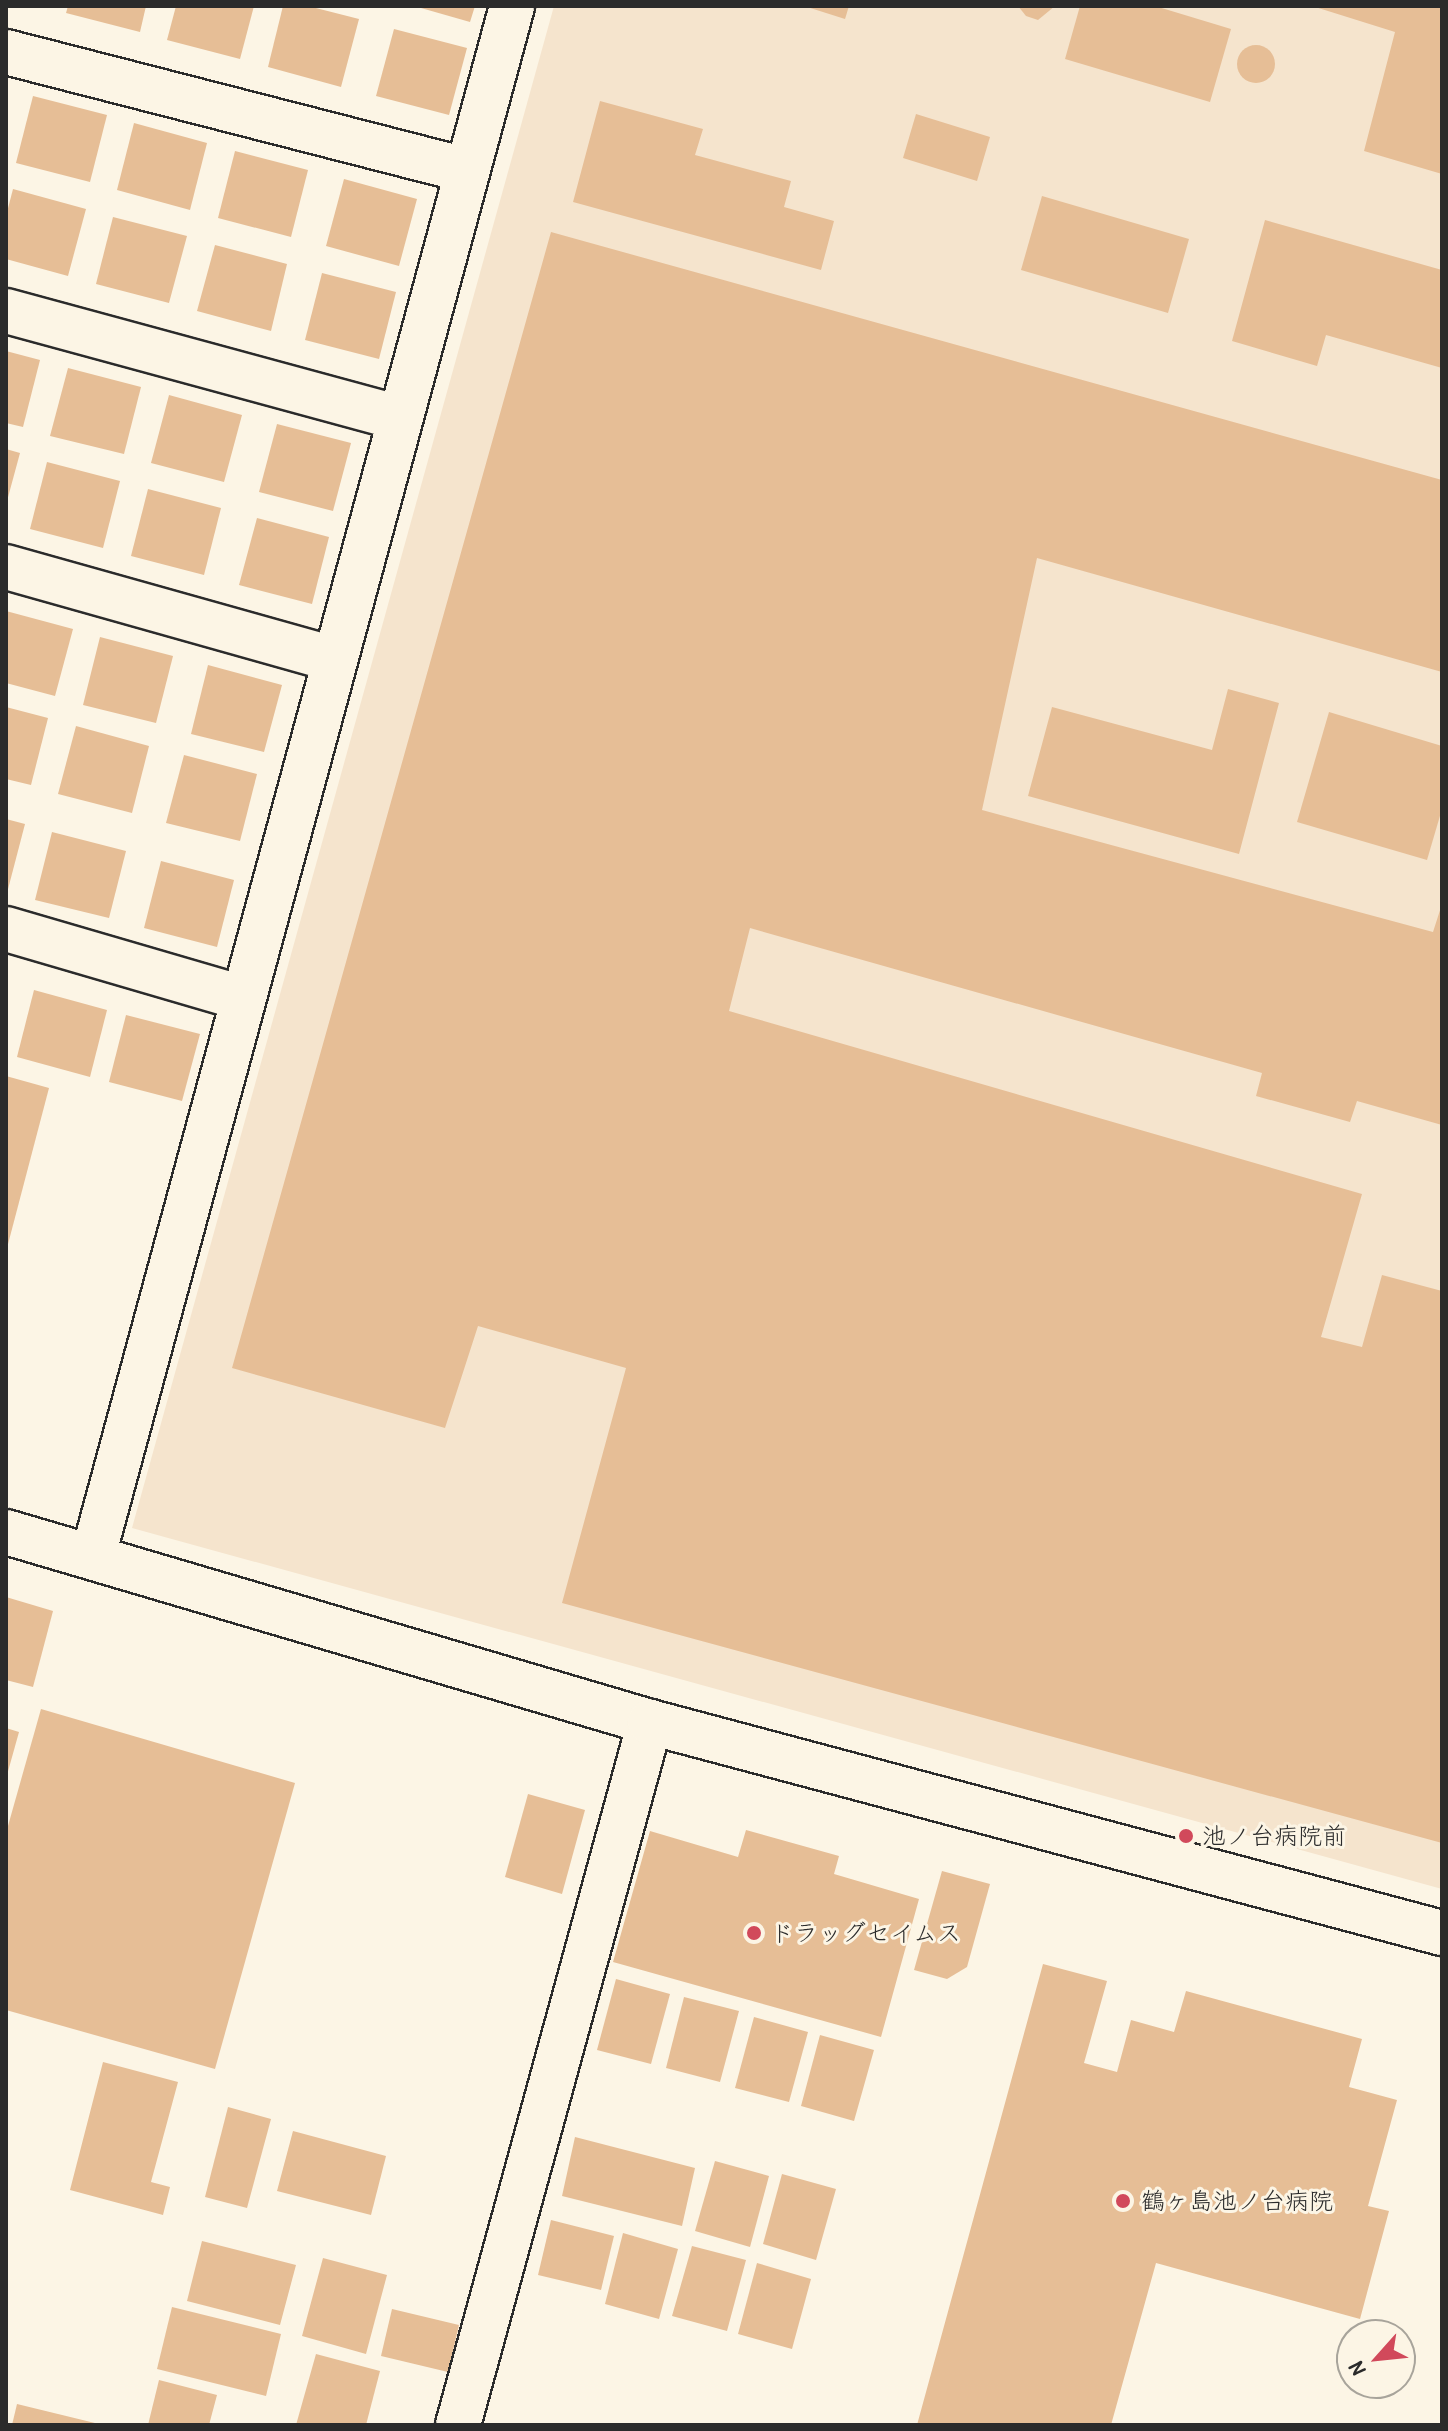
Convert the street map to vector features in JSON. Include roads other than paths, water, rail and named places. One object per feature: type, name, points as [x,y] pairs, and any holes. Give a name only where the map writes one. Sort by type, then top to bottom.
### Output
[{"type":"street","points":[[93,1556],[512,6]]},
{"type":"street","points":[[6,52],[467,170]]},
{"type":"street","points":[[6,311],[399,418]]},
{"type":"street","points":[[6,567],[334,659]]},
{"type":"street","points":[[6,929],[242,998]]},
{"type":"street","points":[[6,1533],[93,1556],[650,1722],[1442,1933]]},
{"type":"street","points":[[458,2425],[650,1722]]},
{"type":"place","name":"池ノ台病院前","points":[[1186,1836]]},
{"type":"place","name":"ドラッグセイムス","points":[[754,1933]]},
{"type":"place","name":"鶴ヶ島池ノ台病院","points":[[1123,2201]]}]
